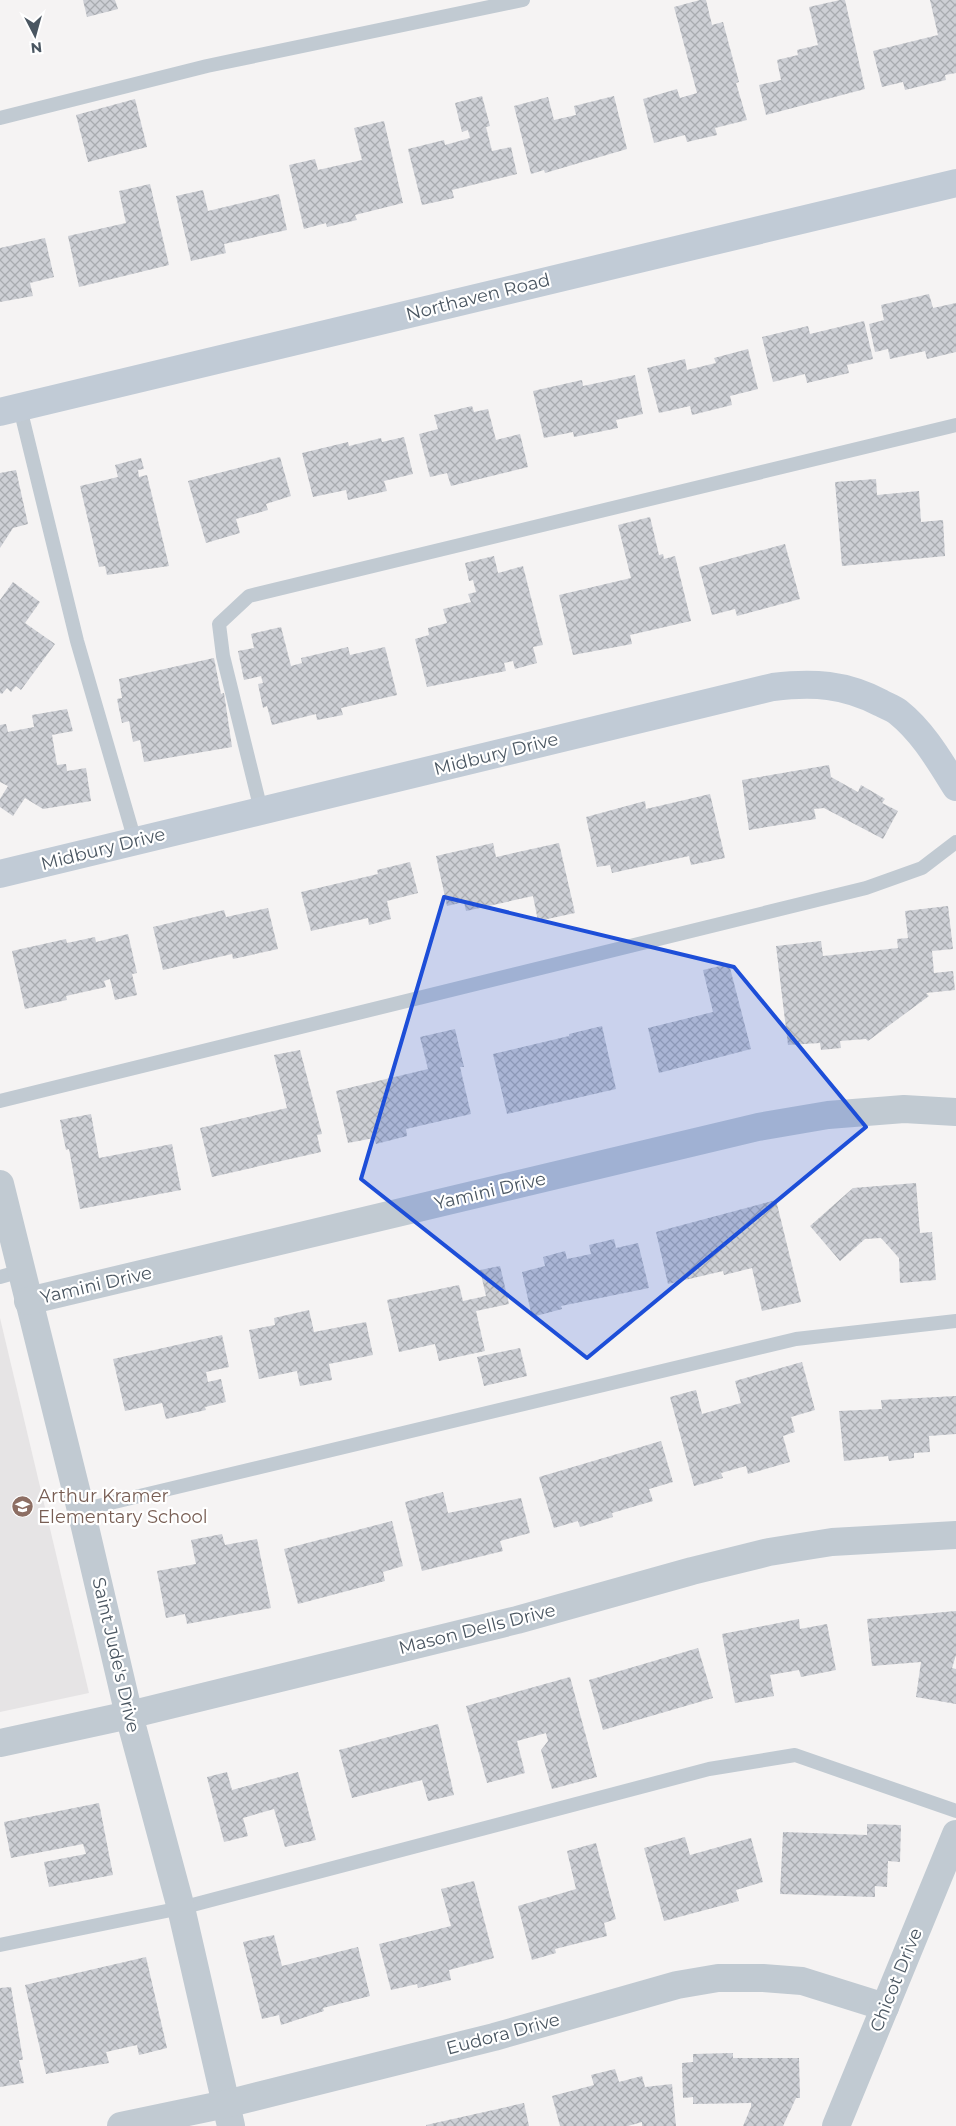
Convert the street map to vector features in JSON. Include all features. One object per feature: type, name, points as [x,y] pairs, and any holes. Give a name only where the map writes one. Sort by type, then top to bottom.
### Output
[{"type":"street","name":"Northaven Road","points":[[10,410],[956,182]]},
{"type":"street","name":"Midbury Drive","points":[[0,874],[774,687],[806,683],[837,686],[868,696],[897,711],[916,729],[956,787]]},
{"type":"street","name":"Yamini Drive","points":[[28,1301],[758,1127],[828,1115],[904,1109],[956,1112]]},
{"type":"street","name":"Saint Jude's Drive","points":[[2,1199],[10,1274],[28,1301],[81,1510],[129,1715],[181,1908],[229,2115]]},
{"type":"street","name":"Mason Dells Drive","points":[[0,1743],[129,1715],[517,1620],[692,1571],[769,1552],[832,1542],[956,1535]]},
{"type":"street","name":"Chicot Drive","points":[[836,2126],[956,1834]]},
{"type":"street","name":"Eudora Drive","points":[[121,2126],[229,2115],[676,1985],[718,1978],[763,1978],[802,1982],[885,2007]]},
{"type":"lane","points":[[0,118],[207,66],[523,0]]},
{"type":"lane","points":[[10,410],[135,841]]},
{"type":"lane","points":[[261,810],[223,656],[219,624],[249,596],[956,425]]},
{"type":"lane","points":[[0,1101],[866,888],[922,868],[956,842]]},
{"type":"lane","points":[[81,1510],[796,1339],[956,1321]]},
{"type":"lane","points":[[0,1945],[181,1908],[709,1769],[795,1756],[956,1811]]},
{"type":"highlighted area","points":[[444,897],[734,967],[866,1127],[587,1358],[361,1179]]},
{"type":"shaded area","name":"Arthur Kramer Elementary School","points":[[0,1318],[89,1693],[0,1712]]},
{"type":"building","points":[[83,0],[115,0],[118,9],[87,17]]},
{"type":"building","points":[[706,0],[712,25],[723,22],[739,82],[736,83],[747,120],[715,128],[717,135],[687,142],[685,135],[654,143],[643,99],[677,89],[680,98],[697,93],[674,7]]},
{"type":"building","points":[[845,0],[865,89],[766,115],[759,85],[781,80],[777,60],[798,55],[797,50],[818,45],[809,7]]},
{"type":"building","points":[[930,0],[956,0],[956,73],[945,75],[946,80],[905,90],[903,82],[882,87],[873,51],[938,35]]},
{"type":"building","points":[[482,96],[490,126],[486,127],[492,151],[511,147],[517,174],[452,190],[454,198],[422,205],[408,149],[444,140],[445,145],[470,138],[468,130],[462,132],[455,103]]},
{"type":"building","points":[[614,96],[627,149],[545,173],[544,170],[531,174],[514,106],[548,97],[554,120],[576,115],[574,106]]},
{"type":"building","points":[[135,99],[147,147],[88,162],[76,115]]},
{"type":"building","points":[[384,121],[403,203],[355,215],[357,220],[327,227],[326,223],[304,229],[289,165],[315,159],[318,170],[362,160],[354,128]]},
{"type":"building","points":[[150,184],[169,265],[79,287],[68,236],[126,223],[119,191]]},
{"type":"building","points":[[203,190],[208,211],[279,194],[287,230],[224,244],[226,253],[191,261],[176,196]]},
{"type":"building","points":[[45,238],[54,277],[30,283],[33,296],[0,302],[0,248]]},
{"type":"building","points":[[929,294],[933,308],[956,303],[956,352],[927,359],[925,351],[890,359],[888,349],[875,352],[869,324],[884,320],[881,305]]},
{"type":"building","points":[[864,321],[873,359],[847,365],[849,373],[807,383],[805,374],[773,382],[762,337],[808,326],[810,334]]},
{"type":"building","points":[[748,349],[758,389],[730,396],[732,405],[692,415],[690,406],[659,413],[647,368],[685,359],[687,370],[716,363],[714,358]]},
{"type":"building","points":[[635,375],[643,414],[616,420],[618,428],[574,437],[573,432],[544,438],[533,391],[582,380],[583,386]]},
{"type":"building","points":[[472,406],[474,412],[488,409],[496,440],[520,434],[528,467],[451,486],[447,473],[430,477],[419,434],[438,429],[434,415]]},
{"type":"building","points":[[404,437],[413,474],[384,481],[387,491],[348,500],[346,490],[313,497],[302,453],[348,442],[349,446],[381,438],[382,442]]},
{"type":"building","points":[[280,457],[291,496],[266,504],[268,510],[236,519],[240,533],[206,543],[188,481]]},
{"type":"building","points":[[141,458],[144,469],[138,470],[139,477],[147,475],[169,566],[107,575],[105,566],[99,567],[80,486],[118,477],[115,465]]},
{"type":"building","points":[[16,470],[28,524],[13,528],[0,548],[0,473]]},
{"type":"building","points":[[876,479],[877,495],[919,491],[921,522],[943,520],[945,556],[842,566],[835,482]]},
{"type":"building","points":[[650,517],[659,555],[663,554],[664,559],[675,556],[691,621],[630,635],[632,644],[573,655],[559,595],[631,578],[618,525]]},
{"type":"building","points":[[785,544],[800,599],[737,616],[735,609],[712,615],[699,567]]},
{"type":"building","points":[[494,556],[498,573],[523,566],[543,645],[533,647],[537,663],[515,669],[513,661],[504,663],[506,671],[427,687],[415,639],[429,635],[428,628],[447,623],[443,609],[471,602],[468,594],[476,592],[473,580],[469,581],[465,563]]},
{"type":"building","points":[[13,582],[40,602],[25,623],[55,644],[21,690],[16,686],[11,692],[7,688],[2,694],[0,693],[0,600]]},
{"type":"building","points":[[281,627],[291,666],[302,663],[301,658],[348,647],[350,655],[385,647],[397,695],[341,708],[343,715],[317,720],[316,714],[272,725],[267,706],[263,708],[258,684],[263,683],[261,676],[244,680],[238,651],[254,648],[251,634]]},
{"type":"building","points":[[214,658],[221,694],[224,693],[232,747],[144,762],[140,740],[133,742],[129,721],[122,723],[117,699],[122,698],[119,679]]},
{"type":"building","points":[[67,709],[73,731],[52,735],[57,765],[66,764],[67,771],[86,768],[91,801],[43,809],[25,798],[13,816],[0,807],[0,799],[8,786],[0,782],[0,725],[6,724],[8,732],[34,727],[32,715]]},
{"type":"building","points":[[829,765],[831,777],[858,792],[861,785],[885,799],[882,803],[898,811],[883,839],[824,808],[814,809],[816,819],[749,830],[742,780]]},
{"type":"building","points":[[710,794],[725,858],[691,865],[689,856],[612,873],[610,865],[597,867],[586,817],[645,801],[646,809]]},
{"type":"building","points":[[493,843],[496,857],[559,843],[575,913],[538,921],[533,896],[466,911],[464,902],[447,906],[436,856]]},
{"type":"building","points":[[410,862],[418,893],[387,901],[391,919],[369,925],[368,918],[311,931],[301,892],[378,874],[377,870]]},
{"type":"building","points":[[948,906],[953,949],[932,951],[934,973],[953,971],[955,990],[926,993],[929,996],[868,1041],[866,1039],[840,1041],[841,1048],[821,1050],[820,1043],[788,1045],[776,946],[821,941],[823,956],[898,948],[897,939],[908,938],[905,911]]},
{"type":"building","points":[[268,908],[278,949],[233,959],[232,954],[163,970],[153,927],[224,910],[226,917]]},
{"type":"building","points":[[128,934],[137,973],[132,974],[137,995],[115,1000],[110,979],[104,981],[106,987],[66,996],[67,1000],[25,1009],[12,951],[66,939],[67,943],[95,937],[96,942]]},
{"type":"building","points":[[729,964],[751,1049],[659,1073],[648,1028],[713,1012],[703,970]]},
{"type":"building","points":[[602,1026],[616,1089],[507,1114],[493,1054]]},
{"type":"building","points":[[455,1029],[464,1067],[460,1067],[471,1114],[406,1129],[407,1136],[376,1144],[374,1138],[348,1143],[336,1091],[428,1069],[420,1037]]},
{"type":"building","points":[[300,1050],[322,1134],[317,1135],[321,1152],[212,1177],[200,1128],[287,1108],[274,1055]]},
{"type":"building","points":[[91,1114],[99,1158],[172,1144],[181,1190],[80,1209],[69,1149],[66,1150],[60,1120]]},
{"type":"building","points":[[916,1183],[920,1233],[932,1232],[936,1280],[900,1283],[899,1258],[881,1238],[865,1239],[840,1261],[810,1226],[853,1188]]},
{"type":"building","points":[[776,1200],[801,1302],[762,1311],[752,1268],[724,1275],[723,1271],[668,1284],[656,1232]]},
{"type":"building","points":[[614,1239],[616,1248],[638,1243],[649,1288],[561,1306],[562,1309],[532,1317],[522,1272],[545,1266],[543,1257],[565,1251],[567,1259],[591,1254],[589,1245]]},
{"type":"building","points":[[500,1266],[509,1304],[476,1311],[485,1351],[439,1361],[435,1344],[399,1352],[387,1300],[459,1285],[463,1301],[486,1296],[480,1270]]},
{"type":"building","points":[[309,1310],[314,1332],[366,1322],[373,1355],[329,1364],[332,1380],[300,1386],[297,1371],[259,1379],[249,1330],[275,1325],[274,1318]]},
{"type":"building","points":[[222,1335],[229,1367],[206,1372],[208,1382],[221,1379],[226,1402],[205,1407],[206,1410],[166,1419],[162,1403],[125,1411],[113,1359]]},
{"type":"building","points":[[520,1348],[527,1376],[484,1386],[477,1357]]},
{"type":"building","points":[[802,1362],[815,1410],[791,1417],[795,1432],[783,1436],[790,1462],[748,1474],[746,1466],[721,1473],[723,1478],[694,1486],[670,1397],[696,1390],[702,1414],[741,1403],[735,1381]]},
{"type":"building","points":[[956,1396],[956,1434],[929,1436],[930,1452],[914,1453],[914,1458],[889,1461],[888,1456],[844,1461],[839,1411],[882,1409],[881,1400]]},
{"type":"building","points":[[661,1441],[673,1482],[649,1489],[653,1501],[612,1513],[613,1517],[580,1527],[578,1521],[554,1528],[539,1477]]},
{"type":"building","points":[[443,1492],[448,1513],[521,1498],[530,1533],[500,1541],[503,1551],[422,1571],[405,1502]]},
{"type":"building","points":[[392,1521],[403,1566],[383,1572],[385,1581],[298,1604],[284,1549]]},
{"type":"building","points":[[222,1534],[225,1545],[257,1539],[271,1608],[187,1624],[185,1614],[166,1618],[157,1571],[196,1564],[191,1540]]},
{"type":"building","points":[[956,1611],[956,1655],[952,1668],[956,1669],[956,1704],[916,1697],[921,1662],[872,1666],[867,1619]]},
{"type":"building","points":[[799,1619],[800,1629],[827,1624],[836,1670],[801,1677],[799,1670],[770,1675],[774,1696],[735,1703],[722,1634]]},
{"type":"building","points":[[698,1648],[713,1698],[603,1730],[589,1680]]},
{"type":"building","points":[[570,1677],[597,1777],[552,1789],[541,1750],[548,1741],[546,1733],[517,1741],[525,1773],[487,1783],[466,1706]]},
{"type":"building","points":[[438,1724],[454,1795],[428,1801],[422,1780],[352,1798],[339,1750]]},
{"type":"building","points":[[227,1772],[232,1790],[298,1772],[316,1840],[285,1847],[274,1809],[243,1818],[248,1836],[224,1842],[207,1777]]},
{"type":"building","points":[[99,1803],[113,1875],[49,1887],[44,1862],[86,1854],[83,1844],[11,1858],[4,1822]]},
{"type":"building","points":[[867,1824],[901,1825],[900,1862],[888,1861],[887,1887],[875,1886],[875,1897],[780,1894],[783,1832],[867,1835]]},
{"type":"building","points":[[685,1837],[690,1855],[751,1838],[763,1882],[736,1890],[739,1901],[664,1921],[644,1848]]},
{"type":"building","points":[[596,1843],[616,1919],[604,1923],[607,1936],[555,1949],[556,1953],[532,1960],[518,1906],[576,1889],[567,1851]]},
{"type":"building","points":[[474,1881],[494,1958],[449,1970],[451,1980],[418,1988],[417,1984],[391,1990],[379,1944],[451,1926],[441,1889]]},
{"type":"building","points":[[274,1935],[282,1966],[358,1947],[370,1996],[323,2008],[324,2011],[281,2025],[279,2015],[262,2019],[243,1942]]},
{"type":"building","points":[[146,1957],[167,2048],[139,2055],[137,2045],[106,2052],[109,2063],[46,2074],[25,1985]]},
{"type":"building","points":[[11,1987],[23,2060],[19,2060],[24,2083],[0,2087],[0,1988]]},
{"type":"building","points":[[733,2053],[733,2058],[799,2058],[800,2098],[796,2098],[783,2126],[743,2126],[751,2103],[693,2104],[693,2097],[683,2098],[682,2063],[693,2062],[693,2054]]},
{"type":"building","points":[[615,2069],[619,2082],[642,2076],[645,2087],[672,2084],[676,2126],[642,2126],[642,2122],[628,2126],[560,2126],[552,2096],[594,2085],[591,2075]]},
{"type":"building","points":[[524,2103],[529,2126],[426,2126],[426,2125]]},
{"type":"place","name":"Arthur Kramer Elementary School","points":[[22,1506]]}]
